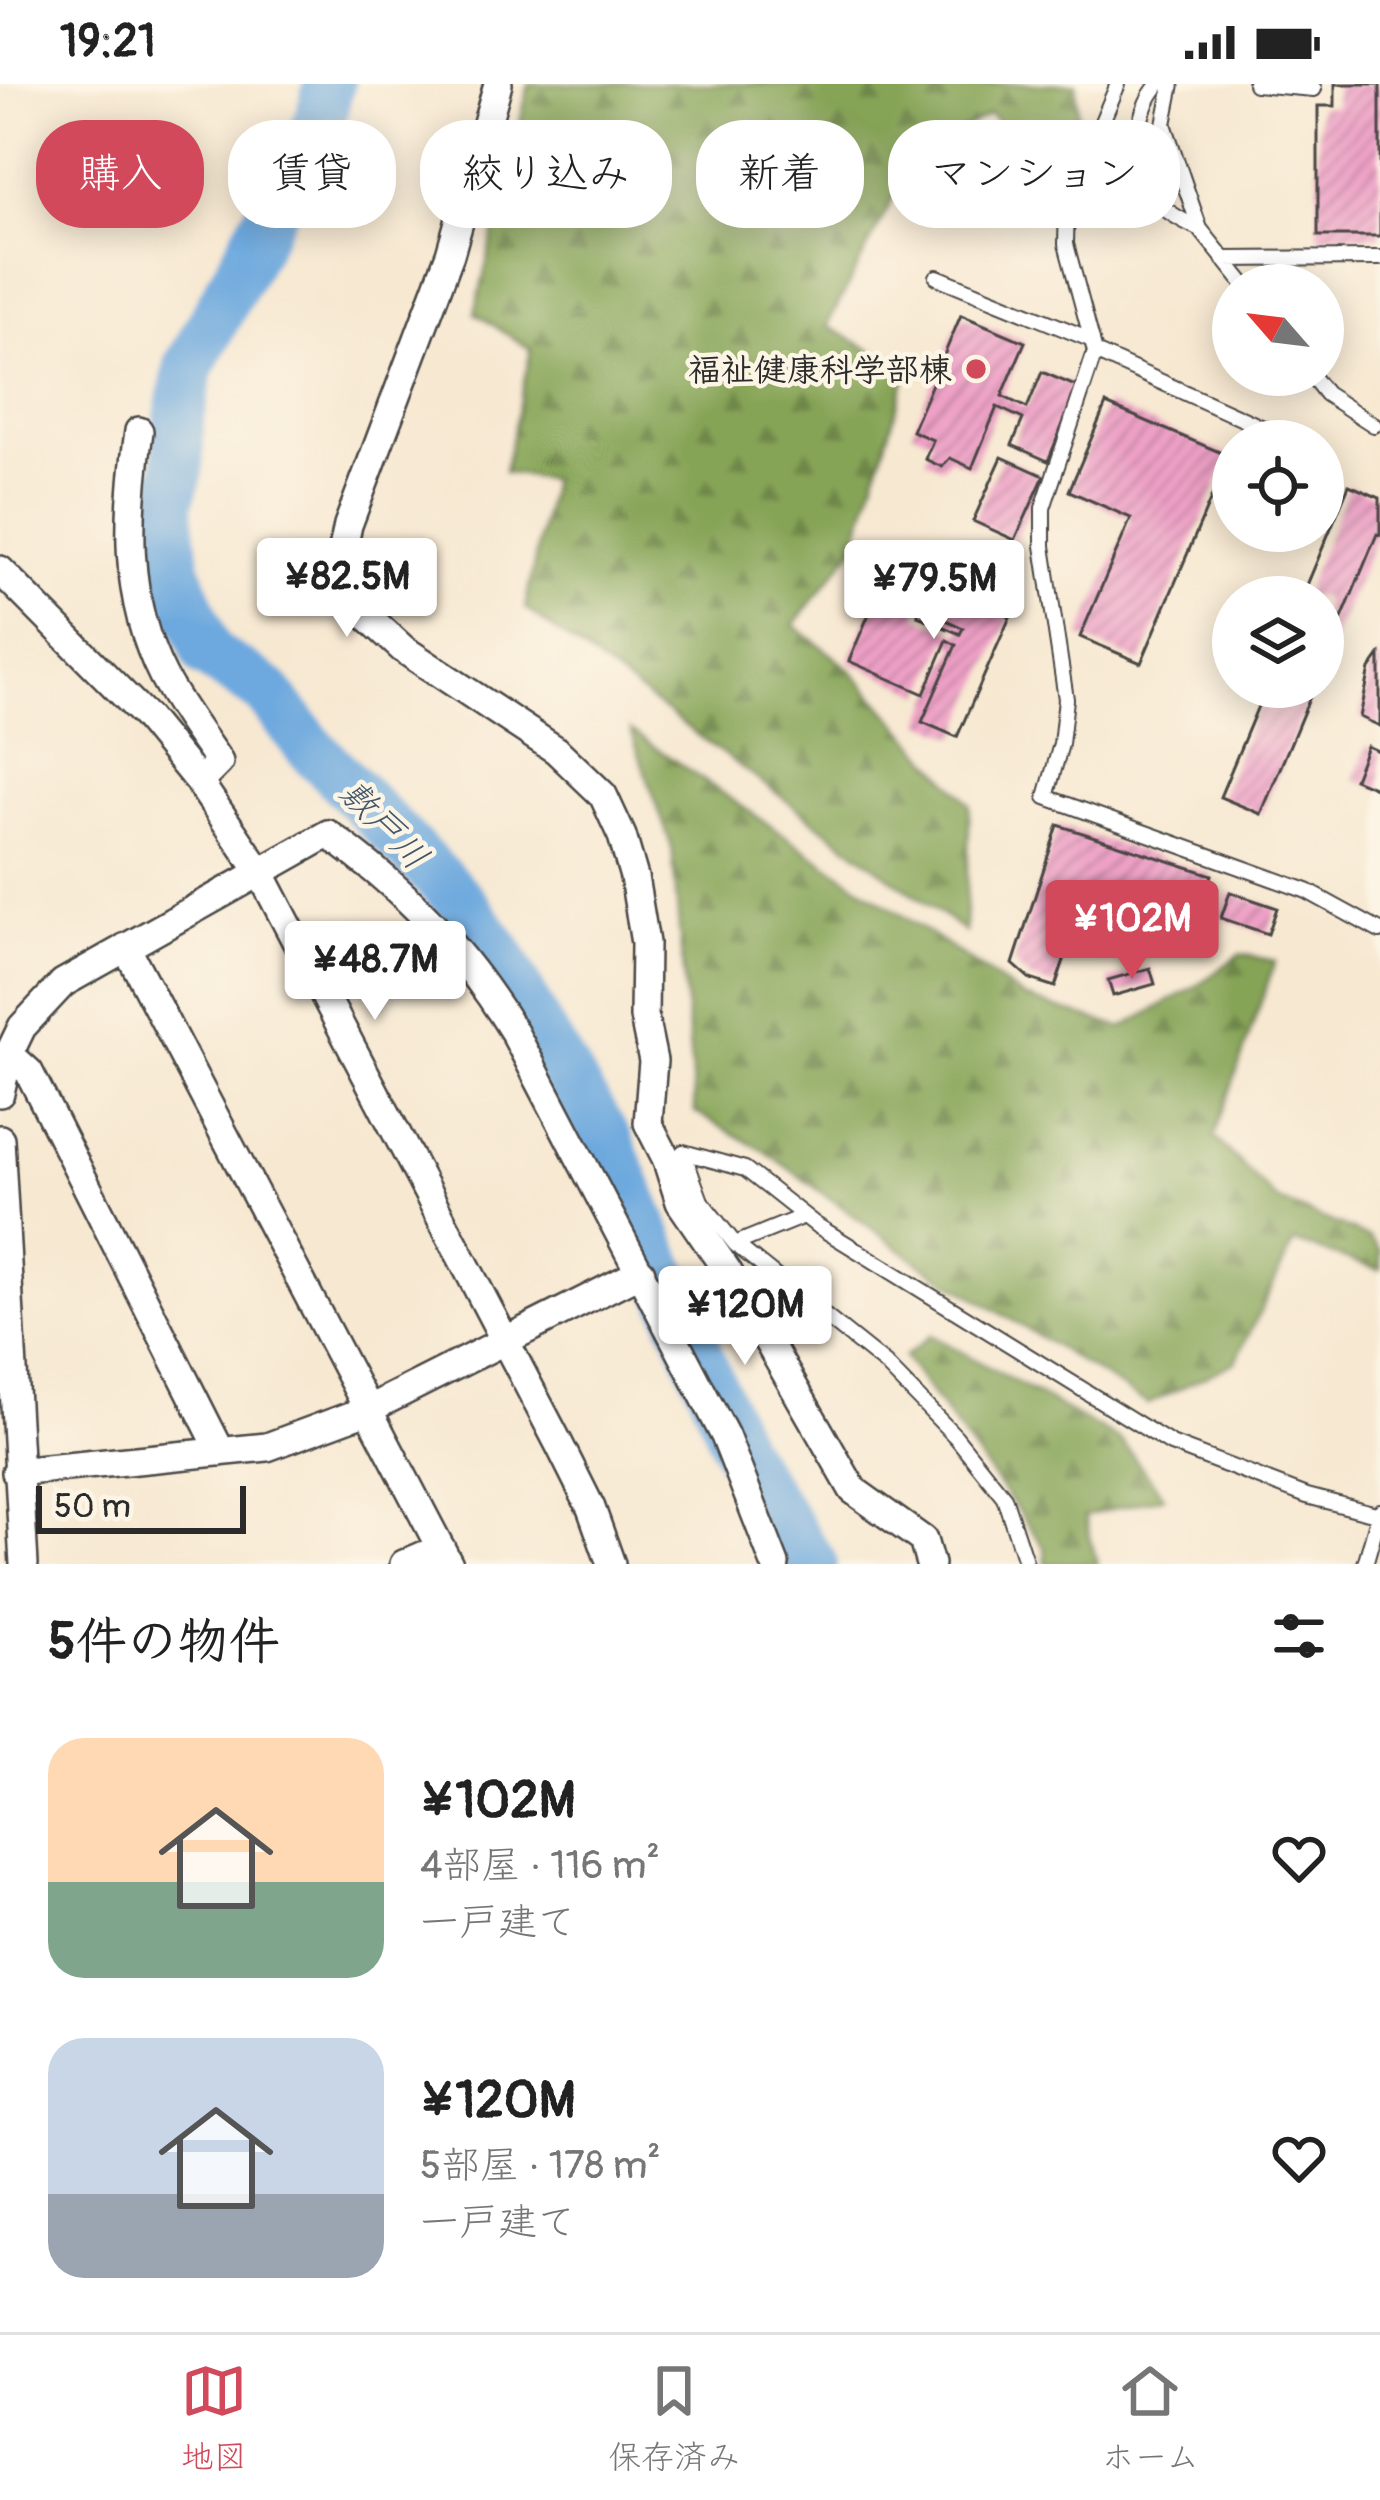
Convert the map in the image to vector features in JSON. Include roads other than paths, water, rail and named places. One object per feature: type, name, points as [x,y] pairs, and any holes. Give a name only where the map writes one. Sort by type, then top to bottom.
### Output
[{"type":"street","points":[[498,84],[450,254],[348,525],[338,572],[366,615],[403,649],[556,750],[603,795],[622,836],[645,943],[644,1016],[653,1061],[648,1123],[680,1202],[728,1272],[853,1490],[923,1540],[930,1564]]},
{"type":"street","points":[[140,431],[131,489],[129,556],[143,623],[163,676],[219,762],[200,782]]},
{"type":"street","points":[[0,570],[145,716],[200,782],[260,872],[507,1342],[591,1508],[611,1564]]},
{"type":"street","points":[[0,1093],[9,1054],[22,1028],[52,994],[328,834],[386,876],[438,928],[479,975],[514,1032],[724,1436],[776,1564]]},
{"type":"street","points":[[126,947],[445,1556],[404,1564]]},
{"type":"street","points":[[9,1054],[29,1072],[221,1452]]},
{"type":"street","points":[[0,1139],[24,1564]]},
{"type":"street","points":[[16,1472],[267,1448],[367,1410],[640,1272]]},
{"type":"lane","points":[[1118,84],[1067,205],[1066,244],[1093,346],[1042,508],[1043,546],[1066,699],[1061,743],[1046,797],[1307,891],[1380,931]]},
{"type":"lane","points":[[1159,84],[1140,121],[1140,170],[1154,200],[1200,230],[1227,264]]},
{"type":"lane","points":[[1172,84],[1164,124],[1200,230]]},
{"type":"lane","points":[[1255,84],[1314,89]]},
{"type":"lane","points":[[1223,259],[1380,258]]},
{"type":"lane","points":[[938,277],[1248,420]]},
{"type":"lane","points":[[1329,396],[1378,424]]},
{"type":"lane","points":[[1026,1564],[1004,1497],[956,1437],[885,1364],[735,1244],[700,1201],[683,1153],[746,1169],[804,1216],[1171,1444],[1307,1496],[1380,1514],[1366,1564]]},
{"type":"lane","points":[[735,1244],[804,1216]]},
{"type":"waterway","name":"敷戸川","points":[[329,84],[320,120],[189,367],[179,419],[178,472],[167,504],[176,571],[208,654],[266,691],[308,745],[462,903],[500,955],[535,1023],[609,1144],[739,1452],[812,1564]]},
{"type":"place","name":"福祉健康科学部棟","points":[[976,369]]}]
